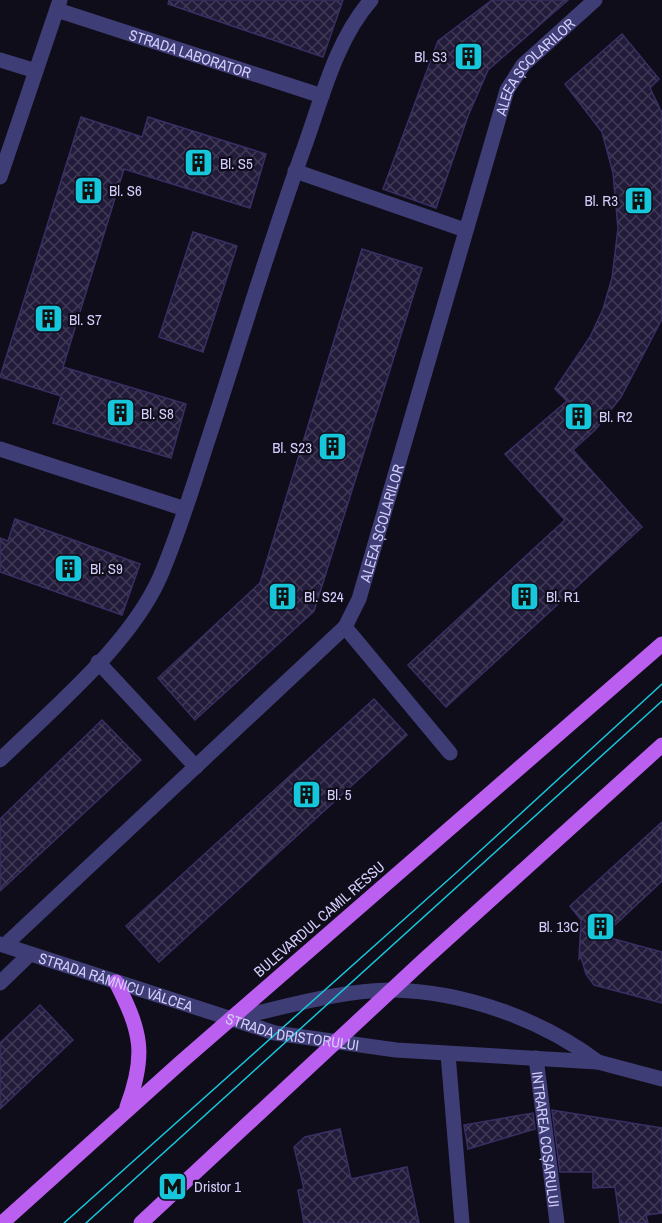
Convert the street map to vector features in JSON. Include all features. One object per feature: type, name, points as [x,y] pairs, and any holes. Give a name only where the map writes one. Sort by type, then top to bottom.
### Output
[{"type":"main road","name":"BULEVARDUL CAMIL RESSU","points":[[2,1223],[126,1111],[662,644]]},
{"type":"main road","points":[[141,1223],[336,1041],[662,745]]},
{"type":"main road","points":[[116,982],[130,1010],[140,1041],[137,1080],[126,1111]]},
{"type":"street","points":[[0,760],[98,662],[137,618],[160,578],[322,96],[341,47],[371,0]]},
{"type":"street","name":"ALEEA ȘCOLARILOR","points":[[2,945],[345,627],[358,599],[496,122],[514,76],[595,0]]},
{"type":"street","name":"STRADA LABORATOR","points":[[0,177],[58,5],[322,96]]},
{"type":"street","points":[[0,60],[36,71]]},
{"type":"street","points":[[295,171],[465,230]]},
{"type":"street","points":[[0,449],[185,509]]},
{"type":"street","points":[[345,627],[450,753]]},
{"type":"street","points":[[98,662],[196,767]]},
{"type":"street","name":"STRADA RÂMNICU VÂLCEA","points":[[2,945],[230,1020]]},
{"type":"street","points":[[0,982],[30,954]]},
{"type":"street","name":"STRADA DRISTORULUI","points":[[230,1020],[313,1000],[392,990],[442,994],[476,1004],[550,1032],[570,1041],[598,1062]]},
{"type":"street","name":"STRADA DRISTORULUI","points":[[230,1020],[275,1033],[448,1054],[598,1062],[662,1079]]},
{"type":"street","points":[[448,1054],[462,1223]]},
{"type":"street","name":"INTRAREA COȘARULUI","points":[[536,1058],[556,1223]]},
{"type":"building","points":[[169,0],[343,0],[323,57],[168,4]]},
{"type":"building","points":[[492,0],[568,0],[488,70],[468,116],[436,208],[383,189],[438,41]]},
{"type":"building","points":[[622,34],[659,79],[650,88],[662,113],[662,319],[621,397],[595,430],[573,450],[642,527],[446,707],[408,665],[565,520],[505,454],[567,401],[555,389],[590,337],[603,309],[612,278],[618,228],[613,173],[602,132],[565,84]]},
{"type":"building","points":[[81,117],[142,137],[148,117],[266,154],[250,208],[124,169],[63,367],[186,404],[171,458],[53,423],[61,396],[0,377]]},
{"type":"building","points":[[193,232],[237,246],[203,352],[159,337]]},
{"type":"building","points":[[362,249],[422,268],[314,611],[195,720],[158,678],[260,583]]},
{"type":"building","name":"Bl. S9","points":[[15,519],[140,564],[122,615],[0,572],[0,538],[8,541]]},
{"type":"building","name":"Bl. 5","points":[[374,699],[407,735],[159,962],[126,926]]},
{"type":"building","points":[[102,720],[141,760],[0,891],[0,819]]},
{"type":"building","name":"Bl. 13C","points":[[662,822],[662,881],[603,936],[662,952],[662,1003],[594,985],[586,974],[581,957],[579,959],[581,920],[570,906]]},
{"type":"building","points":[[40,1005],[73,1040],[0,1109],[0,1043]]},
{"type":"building","points":[[552,1110],[662,1128],[662,1213],[646,1215],[648,1223],[620,1223],[615,1187],[593,1188],[593,1172],[560,1172]]},
{"type":"building","points":[[533,1113],[535,1129],[468,1149],[464,1125]]},
{"type":"building","points":[[340,1129],[351,1179],[407,1167],[419,1223],[304,1223],[298,1190],[304,1189],[294,1147],[305,1137]]},
{"type":"tram line","points":[[64,1223],[457,872],[662,684]]},
{"type":"tram line","points":[[86,1223],[662,701]]},
{"type":"place","name":"Bl. S3","points":[[468,56]]},
{"type":"place","name":"Bl. S5","points":[[199,163]]},
{"type":"place","name":"Bl. S6","points":[[88,190]]},
{"type":"place","name":"Bl. R3","points":[[639,200]]},
{"type":"place","name":"Bl. S7","points":[[48,319]]},
{"type":"place","name":"Bl. S8","points":[[120,413]]},
{"type":"place","name":"Bl. R2","points":[[578,416]]},
{"type":"place","name":"Bl. S23","points":[[333,447]]},
{"type":"place","name":"Bl. S9","points":[[69,568]]},
{"type":"place","name":"Bl. S24","points":[[283,596]]},
{"type":"place","name":"Bl. R1","points":[[525,596]]},
{"type":"place","name":"Bl. 5","points":[[306,794]]},
{"type":"place","name":"Bl. 13C","points":[[600,926]]},
{"type":"place","name":"Dristor 1","points":[[173,1186]]}]
